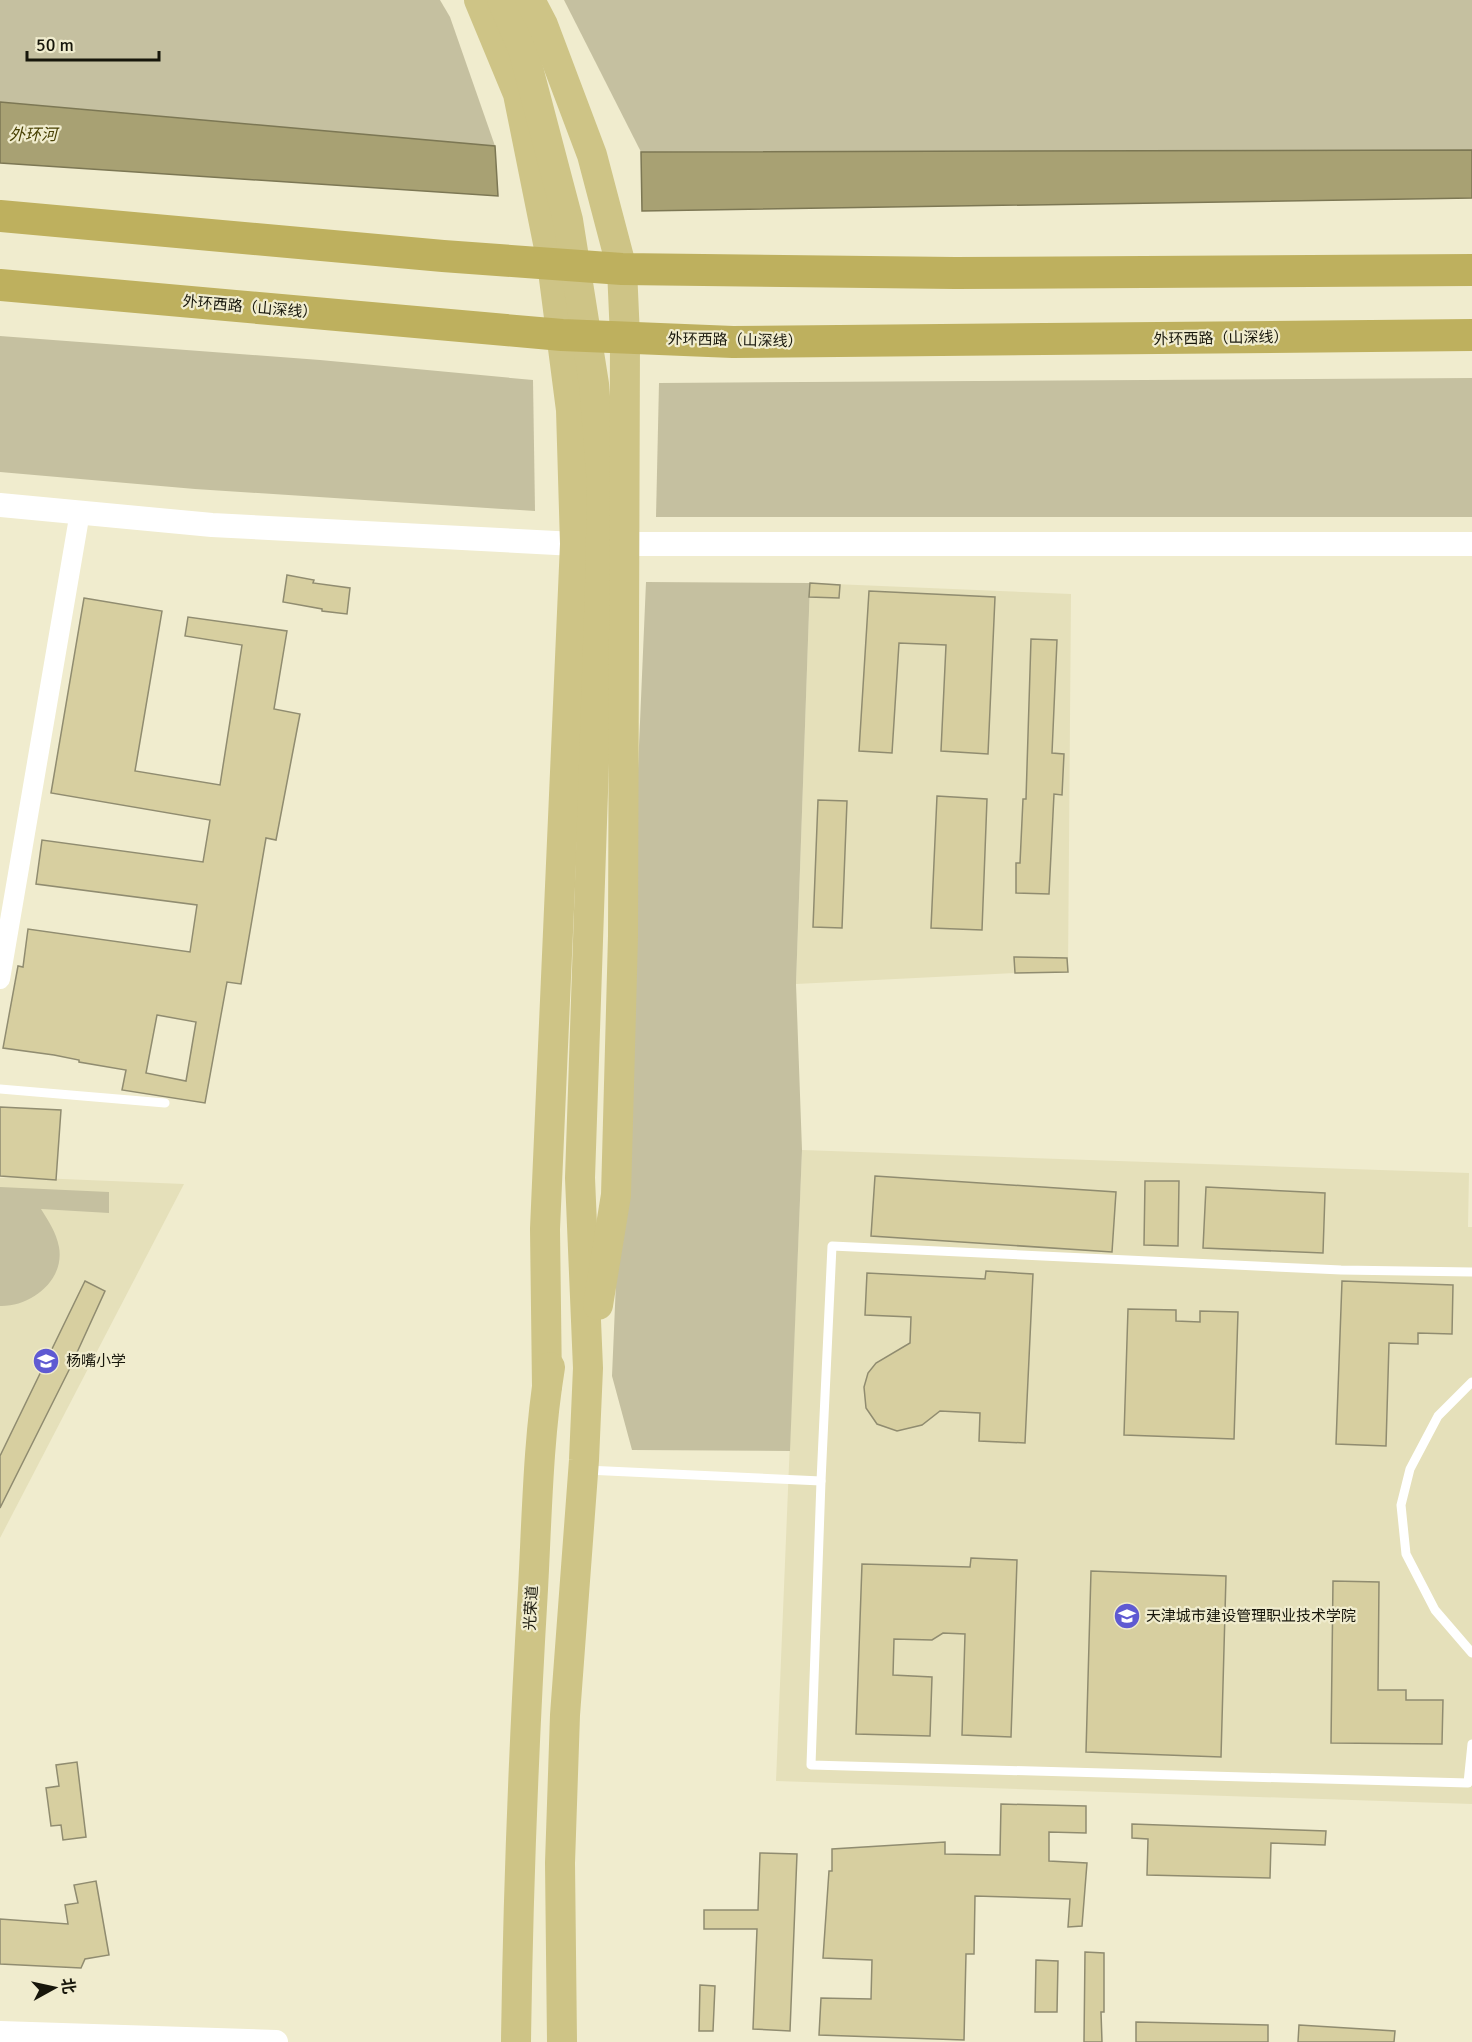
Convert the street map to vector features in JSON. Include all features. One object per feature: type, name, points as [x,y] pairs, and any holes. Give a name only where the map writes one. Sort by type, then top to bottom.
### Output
[{"type":"highway","points":[[0,216],[443,256],[622,269],[955,273],[1472,270]]},
{"type":"highway","name":"外环西路（山深线）","points":[[0,285],[562,335],[745,342],[1472,335]]},
{"type":"main road","points":[[479,0],[518,94],[552,263],[571,410],[575,544],[546,1229],[547,1386]]},
{"type":"main road","points":[[502,0],[523,49],[568,220],[594,384],[601,474],[600,597],[580,1178],[588,1368],[564,1738],[560,1863],[562,2042]]},
{"type":"main road","points":[[530,0],[543,25],[592,155],[622,269],[625,337],[623,936],[616,1195],[588,1368]]},
{"type":"main road","name":"光荣道","points":[[516,2042],[524,1732],[547,1386],[580,1178]]},
{"type":"street","points":[[0,505],[212,525],[575,544],[1472,544]]},
{"type":"street","points":[[0,979],[2,952],[80,512]]},
{"type":"street","points":[[0,2033],[276,2042]]},
{"type":"lane","points":[[0,1089],[165,1103]]},
{"type":"lane","points":[[1472,1272],[1341,1270],[832,1246],[820,1481],[811,1765],[1468,1783],[1472,1744]]},
{"type":"lane","points":[[1472,1382],[1438,1416],[1410,1469],[1401,1505],[1406,1554],[1435,1610],[1472,1653]]},
{"type":"lane","points":[[583,1470],[820,1481]]},
{"type":"shaded area","points":[[0,0],[440,0],[450,17],[495,146],[0,102]]},
{"type":"shaded area","points":[[564,0],[1472,0],[1472,150],[641,152]]},
{"type":"shaded area","points":[[0,336],[320,360],[533,380],[535,511],[195,489],[0,472]]},
{"type":"shaded area","points":[[1472,378],[1472,517],[656,517],[659,383]]},
{"type":"shaded area","points":[[646,582],[810,583],[796,984],[802,1150],[790,1451],[632,1450],[612,1376]]},
{"type":"shaded area","points":[[810,583],[1071,594],[1068,972],[796,984]]},
{"type":"shaded area","name":"天津城市建设管理职业技术学院","points":[[802,1150],[1469,1173],[1468,1227],[1472,1227],[1472,1804],[776,1781]]},
{"type":"shaded area","name":"杨嘴小学","points":[[0,1178],[184,1184],[0,1538]]},
{"type":"shaded area","points":[[0,1187],[109,1192],[109,1213],[41,1209],[58,1242],[57,1271],[43,1290],[33,1297],[23,1302],[0,1306]]},
{"type":"water","name":"外环河","points":[[0,102],[495,146],[498,196],[0,163]]},
{"type":"water","points":[[1472,150],[1472,198],[642,211],[641,152]]},
{"type":"building","points":[[287,575],[314,580],[313,583],[350,588],[347,614],[283,602]]},
{"type":"building","points":[[810,583],[840,585],[839,598],[809,597]]},
{"type":"building","points":[[869,591],[995,597],[988,754],[941,751],[946,645],[899,643],[892,753],[859,751]]},
{"type":"building","points":[[84,598],[162,611],[135,771],[220,785],[242,645],[185,636],[188,617],[287,631],[274,709],[300,714],[276,840],[266,838],[241,984],[227,982],[205,1103],[122,1090],[126,1070],[54,1055],[3,1048],[18,966],[23,967],[28,929],[190,952],[197,905],[36,884],[42,840],[203,862],[210,820],[51,793]],"holes":[[[157,1015],[196,1022],[186,1081],[146,1073]]]},
{"type":"building","points":[[1031,639],[1057,640],[1052,753],[1064,754],[1062,795],[1054,794],[1049,894],[1016,893],[1016,863],[1020,863],[1023,799],[1026,799]]},
{"type":"building","points":[[937,796],[987,799],[982,930],[931,928]]},
{"type":"building","points":[[818,800],[847,801],[842,928],[813,927]]},
{"type":"building","points":[[1014,957],[1067,958],[1068,972],[1015,973]]},
{"type":"building","points":[[0,1107],[61,1110],[56,1180],[0,1176]]},
{"type":"building","points":[[875,1176],[1116,1192],[1112,1252],[871,1236]]},
{"type":"building","points":[[1145,1181],[1179,1181],[1178,1246],[1144,1245]]},
{"type":"building","points":[[1206,1187],[1325,1193],[1323,1253],[1203,1248]]},
{"type":"building","points":[[986,1271],[1033,1274],[1025,1443],[979,1441],[980,1413],[940,1411],[922,1425],[897,1431],[877,1424],[866,1408],[864,1387],[868,1373],[876,1363],[910,1343],[911,1317],[865,1315],[867,1273],[985,1279]]},
{"type":"building","points":[[85,1281],[105,1291],[69,1370],[0,1508],[0,1456]]},
{"type":"building","points":[[1342,1281],[1453,1285],[1452,1334],[1418,1333],[1418,1344],[1389,1343],[1386,1446],[1336,1444]]},
{"type":"building","points":[[1128,1309],[1176,1310],[1176,1321],[1200,1322],[1200,1311],[1238,1312],[1234,1439],[1124,1435]]},
{"type":"building","points":[[971,1558],[1017,1560],[1011,1737],[962,1735],[965,1634],[943,1633],[932,1640],[894,1639],[893,1675],[932,1677],[930,1736],[856,1734],[862,1564],[970,1567]]},
{"type":"building","points":[[1091,1571],[1226,1576],[1221,1757],[1086,1752]]},
{"type":"building","points":[[1333,1581],[1379,1582],[1378,1690],[1406,1690],[1406,1700],[1443,1700],[1442,1744],[1331,1743]]},
{"type":"building","points":[[77,1762],[86,1837],[63,1840],[61,1825],[51,1826],[46,1788],[59,1786],[56,1765]]},
{"type":"building","points":[[1001,1804],[1086,1806],[1086,1833],[1049,1832],[1049,1861],[1087,1863],[1082,1926],[1068,1927],[1070,1899],[975,1896],[974,1954],[966,1954],[964,2040],[819,2035],[821,1998],[871,1999],[872,1960],[823,1958],[829,1871],[832,1871],[832,1849],[945,1842],[945,1854],[1000,1855]]},
{"type":"building","points":[[1132,1824],[1326,1831],[1325,1845],[1271,1843],[1270,1878],[1147,1875],[1148,1839],[1132,1838]]},
{"type":"building","points":[[760,1853],[797,1854],[790,2031],[753,2029],[757,1929],[704,1929],[704,1910],[758,1910]]},
{"type":"building","points":[[96,1881],[109,1955],[85,1959],[81,1968],[0,1964],[0,1919],[68,1924],[65,1905],[78,1903],[74,1885]]},
{"type":"building","points":[[1085,1952],[1104,1953],[1102,2042],[1084,2042]]},
{"type":"building","points":[[1036,1960],[1058,1961],[1057,2012],[1035,2012]]},
{"type":"building","points":[[700,1985],[715,1986],[713,2031],[699,2031]]},
{"type":"building","points":[[1136,2022],[1268,2025],[1268,2042],[1136,2042]]},
{"type":"building","points":[[1299,2025],[1395,2031],[1394,2042],[1298,2042]]},
{"type":"place","name":"杨嘴小学","points":[[46,1361]]},
{"type":"place","name":"天津城市建设管理职业技术学院","points":[[1127,1616]]}]
